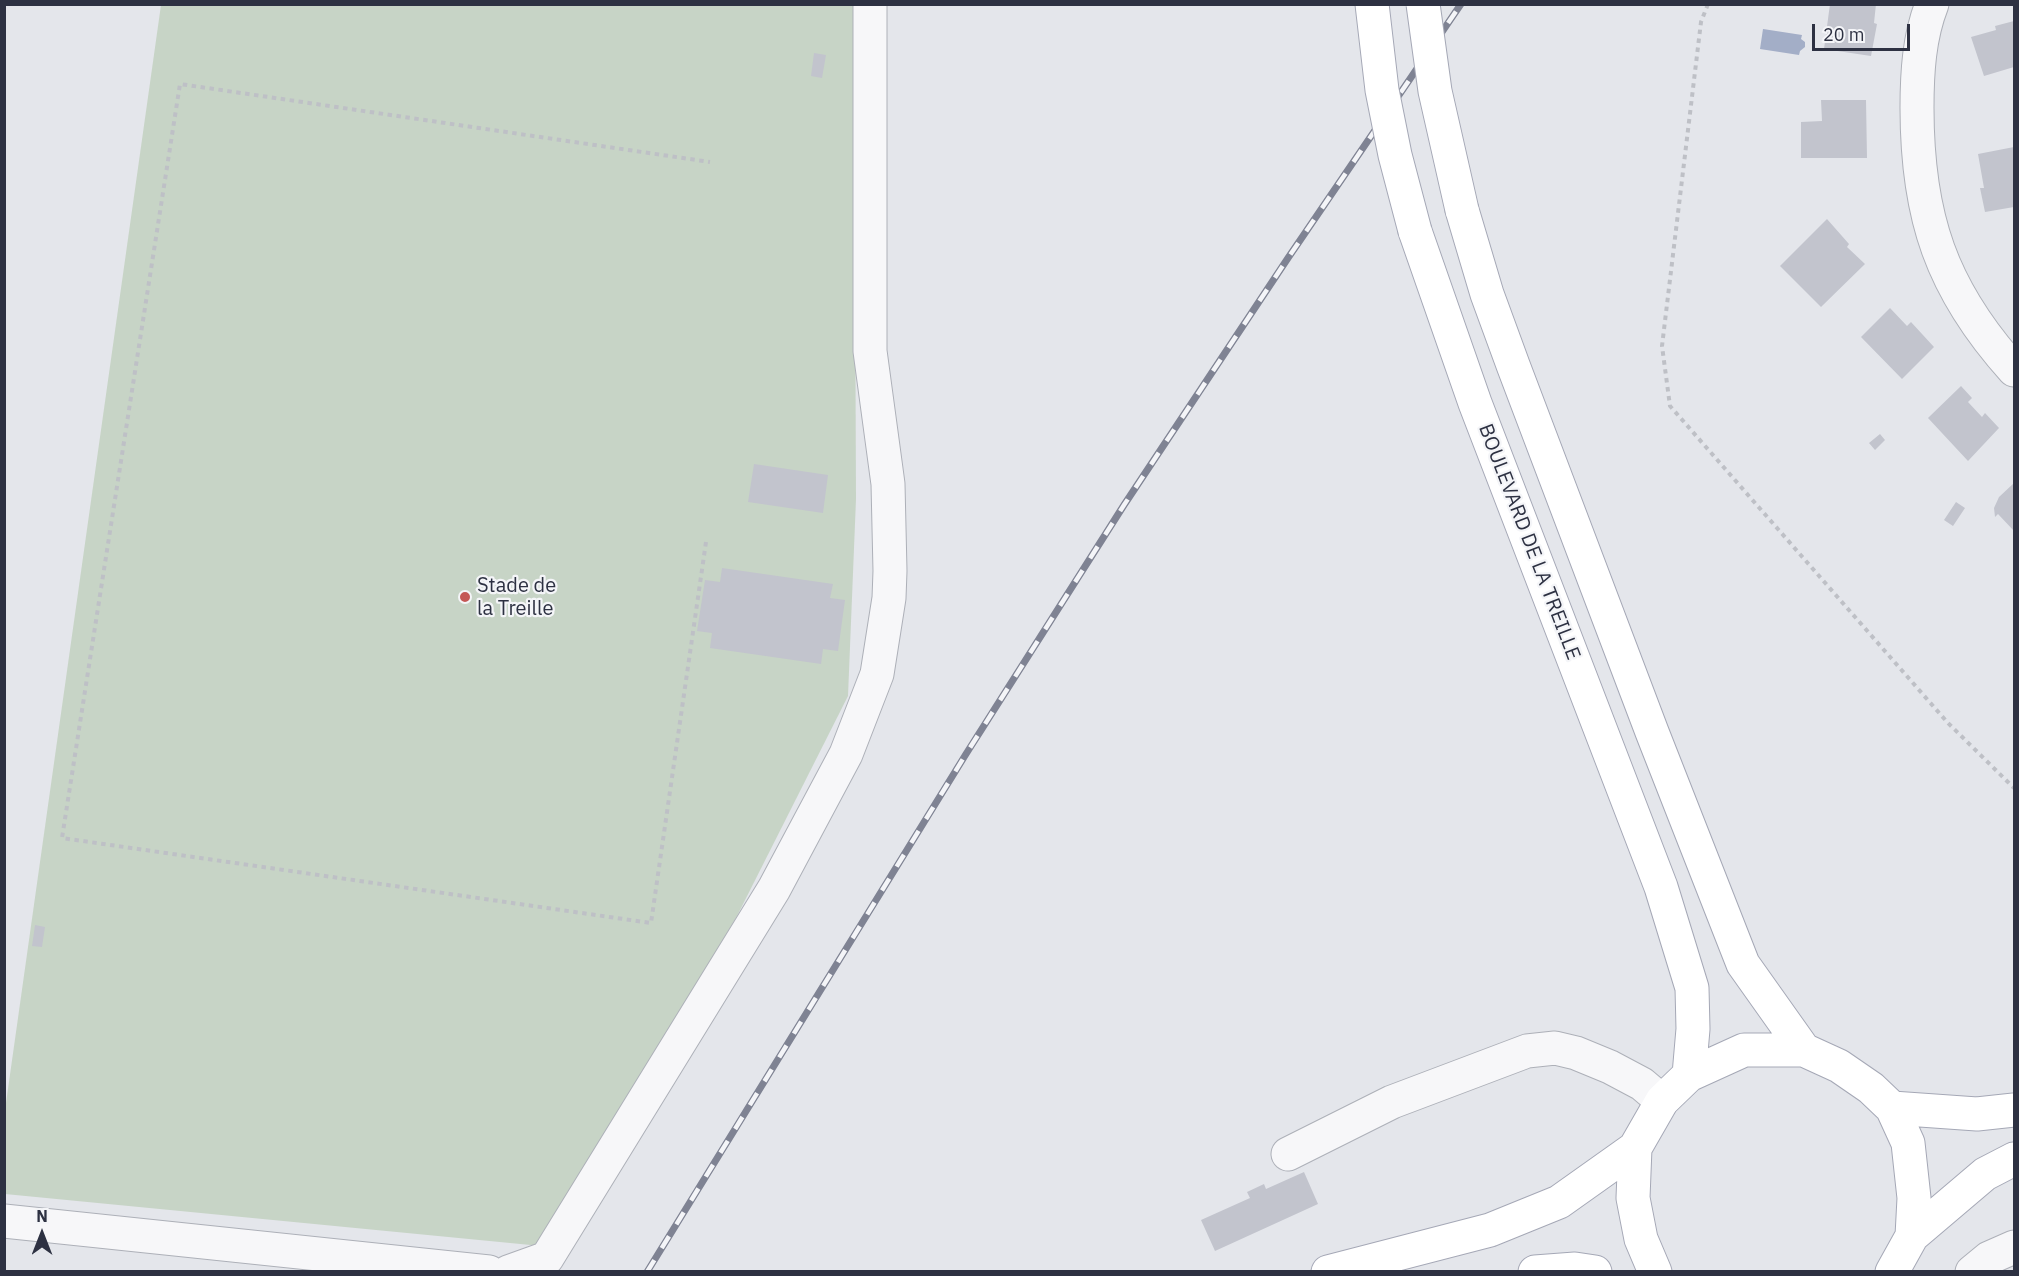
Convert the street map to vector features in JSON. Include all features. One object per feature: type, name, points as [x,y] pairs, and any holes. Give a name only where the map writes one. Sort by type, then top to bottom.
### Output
[{"type":"main road","name":"BOULEVARD DE LA TREILLE","points":[[1372,4],[1382,90],[1395,155],[1415,231],[1475,403],[1661,886],[1679,941],[1692,988],[1693,1029],[1689,1075]]},
{"type":"main road","points":[[1423,4],[1435,91],[1462,210],[1487,294],[1738,953],[1743,964],[1804,1050]]},
{"type":"main road","points":[[1328,1272],[1490,1230],[1559,1202],[1635,1148],[1662,1101],[1689,1075],[1744,1050],[1804,1050],[1839,1066],[1871,1088],[1892,1108],[1908,1143],[1914,1198],[1912,1236]]},
{"type":"main road","points":[[1892,1108],[1977,1114],[2014,1110]]},
{"type":"main road","points":[[1635,1148],[1633,1198],[1641,1239],[1655,1272]]},
{"type":"main road","points":[[1892,1272],[1912,1236],[1985,1174],[2014,1159]]},
{"type":"main road","points":[[1535,1272],[1575,1269],[1595,1272]]},
{"type":"street","points":[[508,1272],[547,1258],[774,889],[846,754],[877,674],[890,571],[888,484],[870,351],[870,4]]},
{"type":"street","points":[[1932,4],[1919,50],[1917,100],[1917,139],[1927,212],[1936,246],[1952,284],[1974,319],[2014,370]]},
{"type":"street","points":[[1288,1154],[1392,1102],[1527,1051],[1555,1048],[1576,1053],[1642,1084],[1662,1101]]},
{"type":"street","points":[[4,1221],[489,1272]]},
{"type":"street","points":[[1972,1272],[1989,1258],[2014,1247]]},
{"type":"path","points":[[1708,4],[1701,22],[1662,346],[1670,406],[1948,723],[2014,788]]},
{"type":"path","points":[[706,542],[651,923],[62,838],[180,84],[710,162]]},
{"type":"green space","name":"Stade de la Treille","points":[[161,5],[854,5],[856,499],[848,696],[737,916],[541,1246],[5,1194],[5,1110]]},
{"type":"water","points":[[1763,29],[1802,35],[1801,39],[1805,42],[1805,47],[1799,55],[1760,49]]},
{"type":"building","points":[[1830,4],[1876,4],[1874,23],[1877,24],[1871,56],[1824,49]]},
{"type":"building","points":[[2014,21],[2014,67],[1984,76],[1971,37],[1996,30],[1995,26]]},
{"type":"building","points":[[814,53],[826,55],[822,78],[811,76]]},
{"type":"building","points":[[1821,100],[1866,100],[1867,158],[1801,158],[1801,122],[1822,121]]},
{"type":"building","points":[[2014,147],[2014,207],[1985,212],[1980,188],[1984,188],[1978,154]]},
{"type":"building","points":[[1827,219],[1849,244],[1847,247],[1865,264],[1821,307],[1780,266]]},
{"type":"building","points":[[1890,308],[1907,326],[1911,322],[1934,347],[1902,379],[1861,337]]},
{"type":"building","points":[[1961,386],[1972,398],[1968,402],[1982,417],[1985,413],[1999,428],[1968,461],[1928,418]]},
{"type":"building","points":[[1880,434],[1885,440],[1875,450],[1869,443]]},
{"type":"building","points":[[754,464],[828,475],[823,513],[748,502]]},
{"type":"building","points":[[2014,483],[2014,531],[1998,514],[1995,517],[1994,508],[1999,497]]},
{"type":"building","points":[[1956,502],[1965,508],[1953,526],[1944,520]]},
{"type":"building","points":[[722,568],[833,584],[830,598],[845,600],[838,651],[823,649],[821,664],[710,648],[712,633],[697,631],[705,580],[720,582]]},
{"type":"building","points":[[35,925],[45,927],[42,947],[32,946]]},
{"type":"building","points":[[1304,1172],[1318,1204],[1215,1251],[1201,1220],[1250,1198],[1247,1192],[1264,1184],[1266,1189]]},
{"type":"railway","points":[[647,1272],[966,754],[1124,505],[1461,4]]},
{"type":"place","name":"Stade de la Treille","points":[[465,597]]}]
